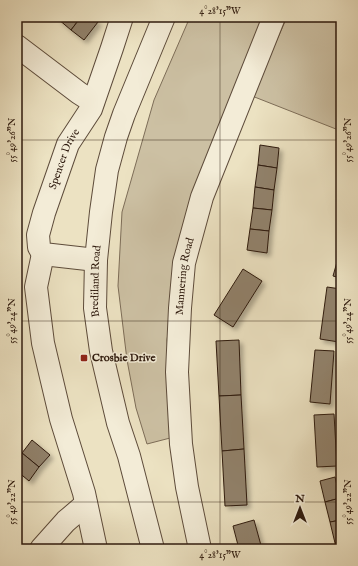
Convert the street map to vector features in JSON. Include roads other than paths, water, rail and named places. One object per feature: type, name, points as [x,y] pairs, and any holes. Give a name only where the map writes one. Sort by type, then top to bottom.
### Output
[{"type":"street","name":"Spencer Drive","points":[[43,254],[39,247],[38,235],[44,213],[68,144],[91,109],[122,17]]},
{"type":"street","name":"Brediland Road","points":[[154,549],[129,456],[118,423],[101,351],[95,308],[96,260],[101,212],[108,170],[116,137],[124,114],[164,17]]},
{"type":"street","name":"Mannering Road","points":[[200,549],[187,487],[182,452],[177,372],[184,263],[202,197],[274,17]]},
{"type":"street","points":[[17,46],[93,102]]},
{"type":"street","points":[[96,260],[43,254],[36,287],[43,342],[61,419],[84,493],[96,549]]},
{"type":"street","points":[[41,549],[66,521],[86,504]]},
{"type":"place","name":"Crosbie Drive","points":[[84,358]]}]
